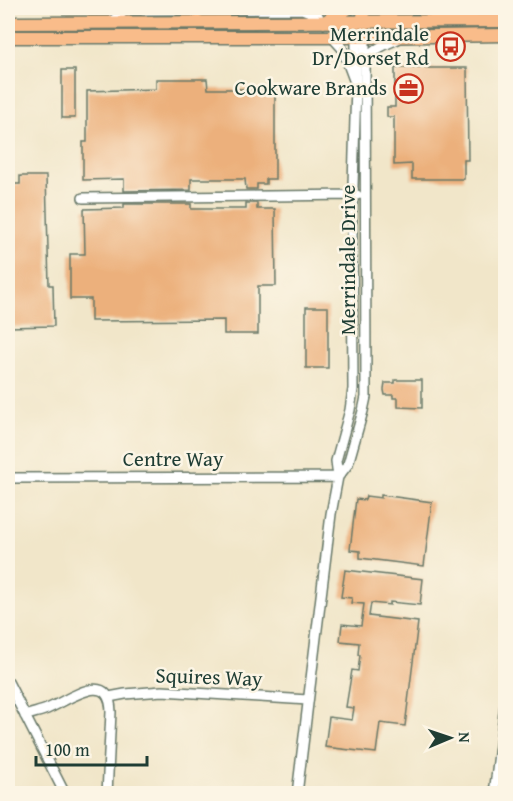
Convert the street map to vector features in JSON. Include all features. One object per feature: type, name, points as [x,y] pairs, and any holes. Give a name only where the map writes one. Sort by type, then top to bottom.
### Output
[{"type":"main road","points":[[322,22],[349,8]]},
{"type":"main road","points":[[356,8],[360,22]]},
{"type":"main road","points":[[360,37],[363,8]]},
{"type":"main road","points":[[371,8],[378,21]]},
{"type":"main road","points":[[8,23],[506,21]]},
{"type":"main road","points":[[92,23],[92,37]]},
{"type":"main road","points":[[8,37],[506,35]]},
{"type":"street","points":[[384,8],[433,8]]},
{"type":"street","points":[[366,60],[369,54],[405,36]]},
{"type":"street","points":[[332,37],[342,48],[356,86]]},
{"type":"street","name":"Merrindale Drive","points":[[338,477],[348,464],[366,397],[366,60],[360,37]]},
{"type":"street","name":"Merrindale Drive","points":[[297,794],[330,514],[338,477],[336,461],[350,410],[353,388],[352,195],[360,37]]},
{"type":"street","points":[[83,198],[365,195]]},
{"type":"street","points":[[352,277],[366,277]]},
{"type":"street","name":"Centre Way","points":[[8,478],[338,477]]},
{"type":"street","points":[[8,682],[65,794]]},
{"type":"street","name":"Squires Way","points":[[25,716],[45,710],[90,690],[101,689],[109,697],[162,692],[308,700]]},
{"type":"street","points":[[107,794],[111,712],[109,697]]},
{"type":"street","points":[[494,794],[506,697]]},
{"type":"path","points":[[469,8],[489,8]]},
{"type":"green space","points":[[435,8],[505,8],[505,15],[435,15]]},
{"type":"building","points":[[395,68],[467,68],[468,160],[464,160],[464,179],[412,179],[412,164],[394,165],[394,117],[387,117],[387,107],[395,107]]},
{"type":"building","points":[[62,70],[75,70],[75,118],[62,118]]},
{"type":"building","points":[[156,79],[207,79],[208,89],[275,89],[275,179],[266,179],[266,184],[257,184],[257,189],[246,189],[245,179],[191,179],[191,190],[124,191],[124,179],[83,180],[83,142],[87,142],[87,91],[156,89]]},
{"type":"building","points":[[20,176],[46,176],[49,285],[53,285],[54,326],[8,327],[8,184],[20,184]]},
{"type":"building","points":[[246,203],[257,203],[257,209],[275,209],[276,286],[258,286],[258,334],[224,334],[224,320],[91,321],[91,299],[70,299],[70,254],[85,254],[84,209],[124,208],[124,204],[191,204],[191,209],[246,209]]},
{"type":"building","points":[[306,307],[328,307],[328,368],[306,368]]},
{"type":"building","points":[[395,380],[422,380],[422,408],[398,407],[398,398],[385,395],[385,383],[395,383]]},
{"type":"building","points":[[381,495],[432,502],[424,566],[360,558],[360,551],[350,550],[356,499],[365,500],[366,496],[381,498]]},
{"type":"building","points":[[345,570],[423,579],[420,605],[371,603],[369,616],[418,622],[405,726],[380,723],[376,753],[325,747],[329,717],[352,720],[354,708],[346,707],[352,670],[358,671],[360,655],[358,655],[359,643],[340,641],[342,624],[361,626],[364,604],[351,603],[352,598],[341,597]]},
{"type":"place","name":"Merrindale Dr/Dorset Rd","points":[[450,46]]},
{"type":"place","name":"Cookware Brands","points":[[408,88]]}]
